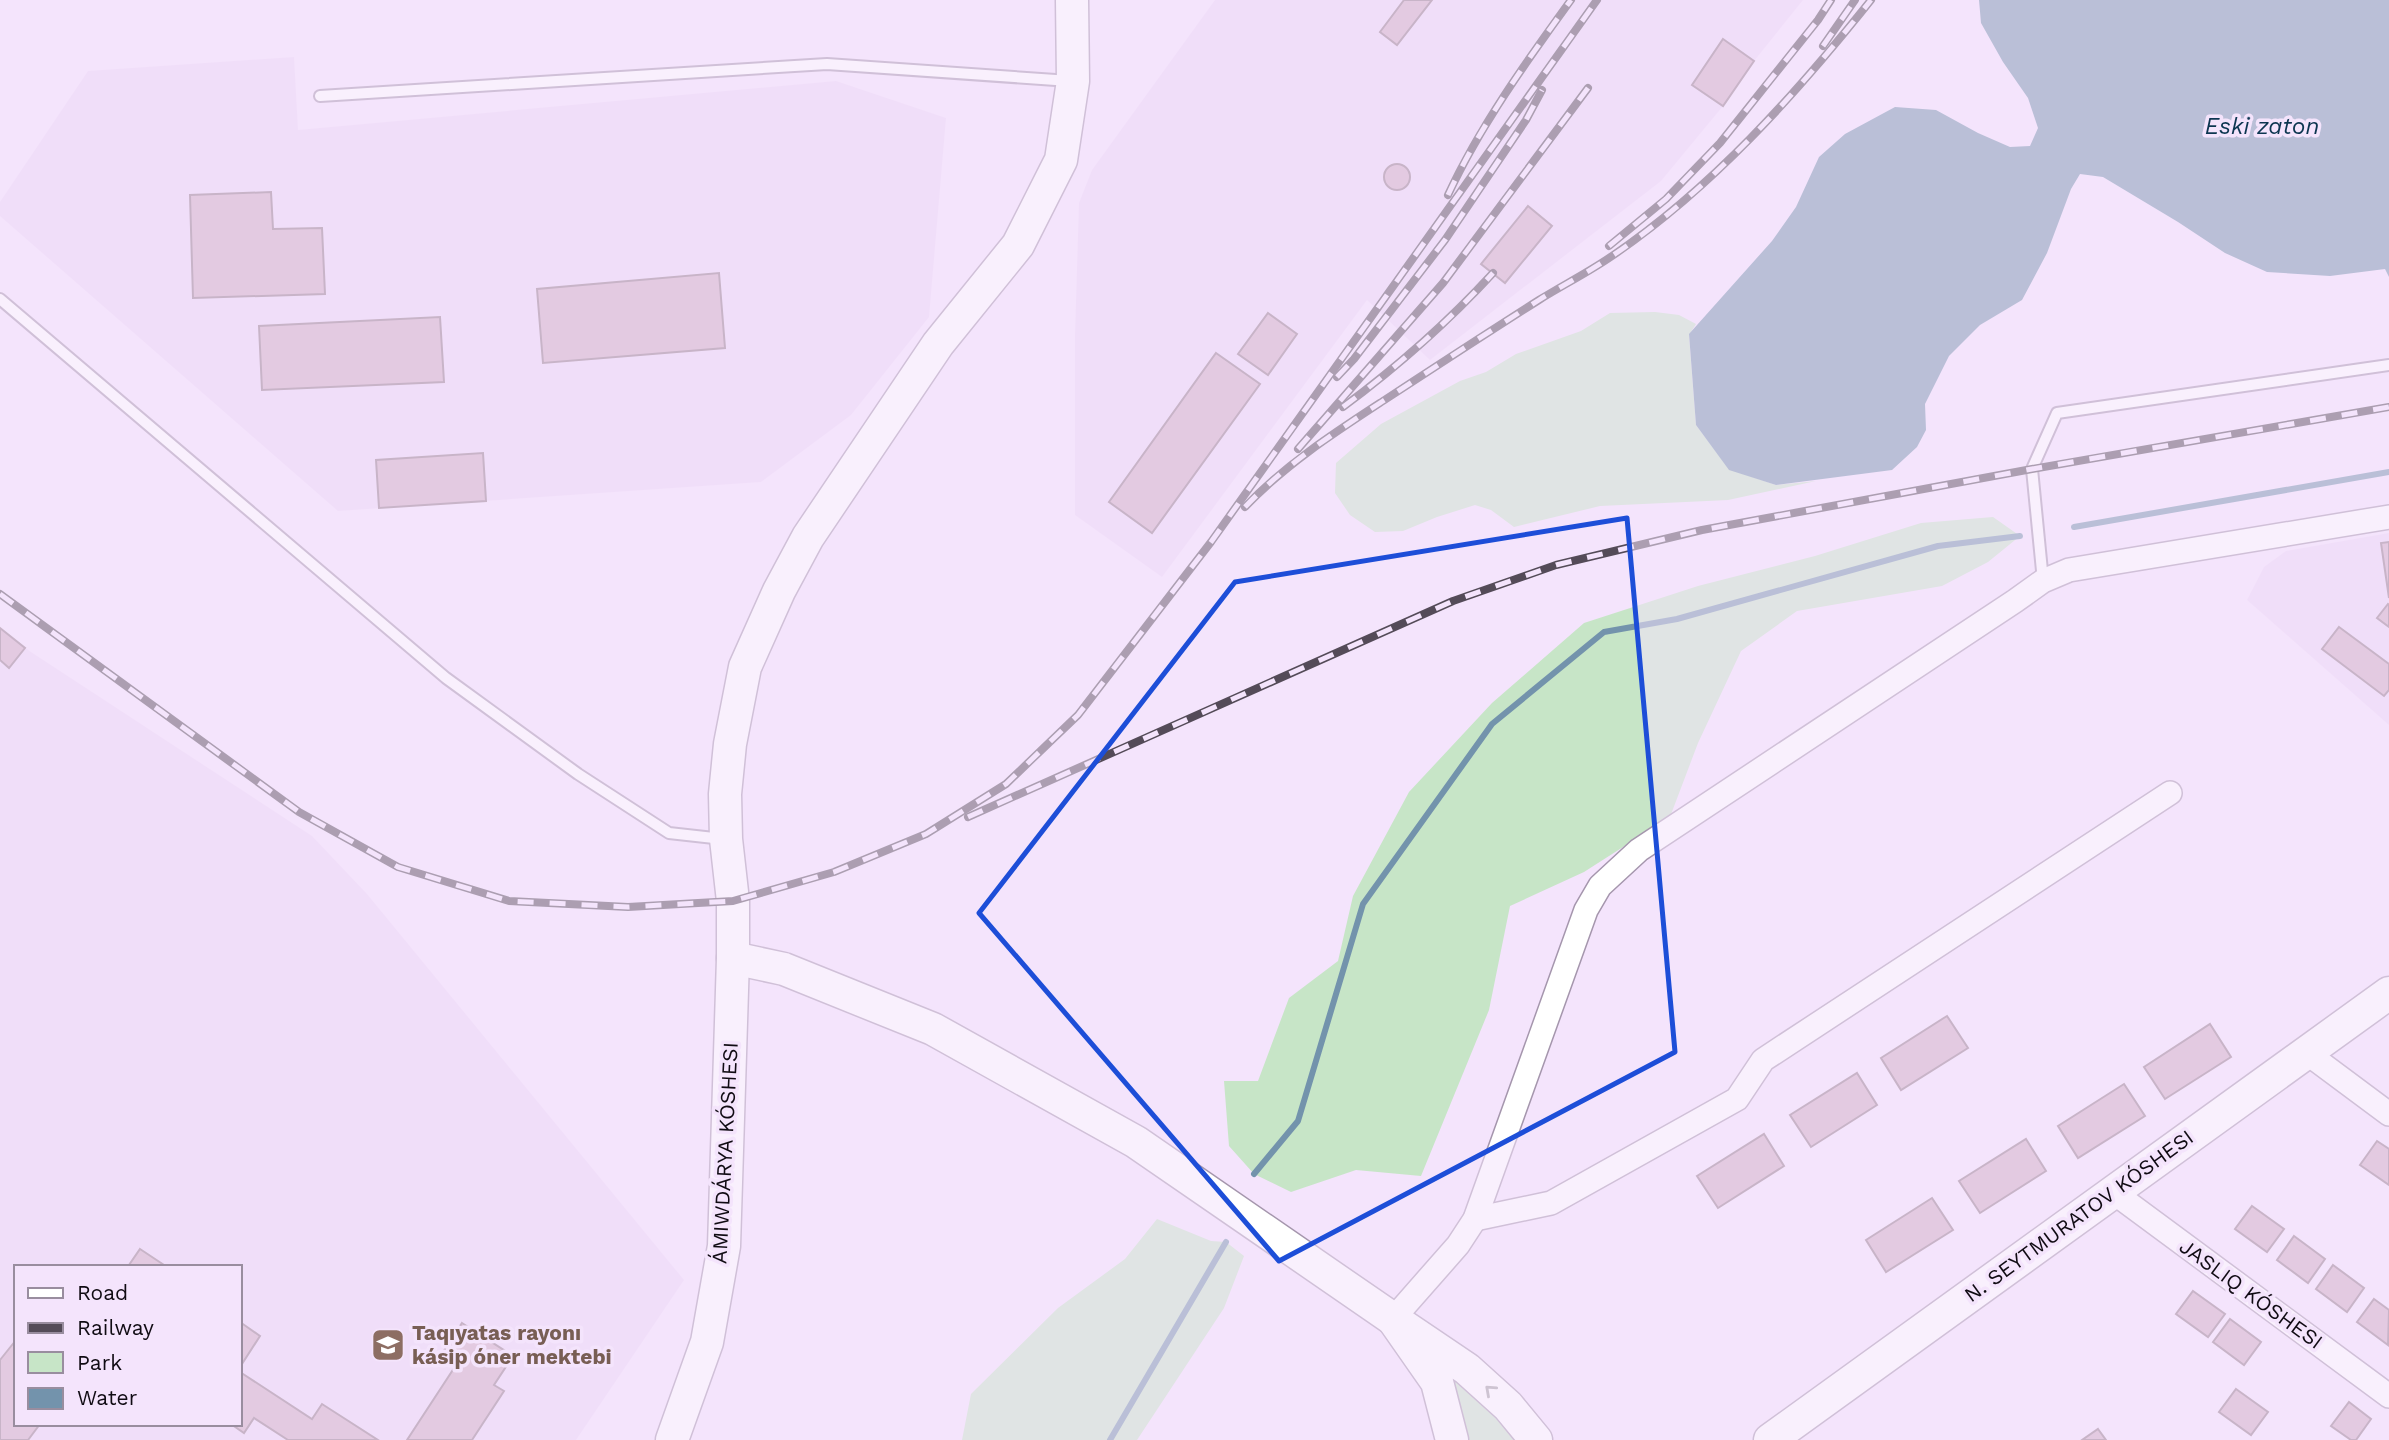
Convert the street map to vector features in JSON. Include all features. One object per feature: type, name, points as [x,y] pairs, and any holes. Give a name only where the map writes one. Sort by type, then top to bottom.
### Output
[{"type":"street","name":"ÁMIWDÁRYA KÓSHESI","points":[[672,1440],[707,1342],[724,1246],[733,958],[733,901],[726,839],[725,794],[730,744],[745,667],[808,537],[938,344],[1018,245],[1061,160],[1073,81],[1072,0]]},
{"type":"street","points":[[1393,1319],[1458,1245],[1475,1219],[1586,910],[1601,886],[1639,850],[2043,581],[2069,570],[2389,517]]},
{"type":"street","points":[[1475,1219],[1552,1203],[1737,1099],[1763,1060],[2170,793]]},
{"type":"street","points":[[733,958],[785,969],[933,1029],[1136,1142],[1467,1369],[1508,1406],[1536,1440]]},
{"type":"street","name":"N. SEYTMURATOV KÓSHESI","points":[[1770,1440],[2389,993]]},
{"type":"street","points":[[2307,1053],[2389,1114]]},
{"type":"street","points":[[2113,1192],[2389,1396]]},
{"type":"street","points":[[1393,1319],[1437,1382],[1452,1440]]},
{"type":"lane","points":[[320,96],[827,64],[1073,81]]},
{"type":"lane","points":[[0,299],[446,678],[578,774],[669,833],[726,839]]},
{"type":"lane","points":[[2043,581],[2032,469],[2057,413],[2389,365]]},
{"type":"highlighted area","points":[[1627,518],[1675,1052],[1279,1261],[979,913],[1235,582]]},
{"type":"shaded area","points":[[1215,0],[1803,0],[1754,61],[1723,106],[1661,181],[1430,360],[1367,300],[1162,577],[1075,515],[1075,335],[1079,203],[1092,170]]},
{"type":"shaded area","points":[[294,57],[298,130],[836,81],[946,118],[929,317],[851,415],[761,482],[338,511],[0,216],[0,202],[88,71]]},
{"type":"shaded area","points":[[2389,533],[2389,725],[2247,600],[2264,567],[2286,551]]},
{"type":"shaded area","points":[[0,628],[31,652],[312,836],[367,894],[684,1280],[576,1440],[0,1440]]},
{"type":"green space","points":[[1655,312],[1679,315],[1696,324],[1689,335],[1696,425],[1729,469],[1776,485],[1816,481],[1728,500],[1600,506],[1514,527],[1491,510],[1475,505],[1403,531],[1375,532],[1350,515],[1335,493],[1336,463],[1381,424],[1460,381],[1486,372],[1516,354],[1581,331],[1610,313]]},
{"type":"green space","points":[[1993,517],[2020,536],[1988,562],[1942,586],[1797,611],[1741,651],[1698,743],[1670,817],[1584,872],[1510,906],[1489,1010],[1421,1176],[1356,1170],[1291,1192],[1254,1174],[1229,1146],[1224,1081],[1258,1081],[1289,998],[1338,961],[1353,896],[1409,792],[1492,703],[1584,623],[1698,586],[1815,556],[1921,523]]},
{"type":"green space","points":[[1157,1219],[1211,1241],[1226,1242],[1244,1256],[1224,1308],[1137,1440],[962,1440],[971,1394],[1058,1308],[1125,1259]]},
{"type":"green space","points":[[1441,1367],[1523,1440],[1463,1440]]},
{"type":"water","name":"Eski zaton","points":[[1979,0],[2389,0],[2389,277],[2385,269],[2330,276],[2267,272],[2225,253],[2103,177],[2080,174],[2071,189],[2047,253],[2022,300],[1980,325],[1949,356],[1925,404],[1926,430],[1917,447],[1892,470],[1776,485],[1729,470],[1696,425],[1689,334],[1772,241],[1796,207],[1819,157],[1845,134],[1895,107],[1936,110],[2010,147],[2030,146],[2038,128],[2028,98],[1981,23]]},
{"type":"building","points":[[1404,0],[1432,0],[1397,45],[1380,32]]},
{"type":"building","points":[[1723,39],[1754,61],[1723,106],[1692,85]]},
{"type":"building","points":[[1397,164],[1406,168],[1410,177],[1406,186],[1397,190],[1388,186],[1384,177],[1388,168]]},
{"type":"building","points":[[271,192],[273,229],[322,228],[325,294],[193,298],[190,195]]},
{"type":"building","points":[[1528,206],[1552,226],[1505,283],[1481,264]]},
{"type":"building","points":[[719,273],[725,348],[543,363],[537,289]]},
{"type":"building","points":[[1268,313],[1297,334],[1268,375],[1238,354]]},
{"type":"building","points":[[440,317],[444,382],[262,390],[259,326]]},
{"type":"building","points":[[1216,353],[1260,384],[1152,533],[1109,502]]},
{"type":"building","points":[[483,453],[486,501],[379,508],[376,460]]},
{"type":"building","points":[[2389,542],[2389,598],[2381,543]]},
{"type":"building","points":[[2389,605],[2389,627],[2377,618]]},
{"type":"building","points":[[2339,627],[2389,664],[2389,690],[2384,696],[2322,649]]},
{"type":"building","points":[[0,628],[25,648],[9,668],[0,660]]},
{"type":"building","points":[[1947,1016],[1968,1048],[1901,1090],[1881,1058]]},
{"type":"building","points":[[2210,1024],[2231,1057],[2165,1099],[2144,1067]]},
{"type":"building","points":[[1857,1073],[1877,1105],[1811,1147],[1790,1115]]},
{"type":"building","points":[[2124,1084],[2145,1116],[2078,1158],[2058,1126]]},
{"type":"building","points":[[1764,1134],[1784,1166],[1718,1208],[1697,1176]]},
{"type":"building","points":[[2026,1139],[2046,1171],[1980,1213],[1959,1181]]},
{"type":"building","points":[[2377,1141],[2389,1149],[2389,1185],[2360,1165]]},
{"type":"building","points":[[1932,1198],[1953,1230],[1886,1272],[1866,1240]]},
{"type":"building","points":[[2252,1206],[2284,1229],[2267,1252],[2235,1229]]},
{"type":"building","points":[[2294,1236],[2325,1259],[2308,1283],[2277,1260]]},
{"type":"building","points":[[140,1249],[164,1265],[129,1265]]},
{"type":"building","points":[[2333,1265],[2364,1288],[2347,1312],[2316,1289]]},
{"type":"building","points":[[2193,1291],[2225,1314],[2208,1337],[2176,1314]]},
{"type":"building","points":[[2374,1299],[2389,1310],[2388,1345],[2357,1322]]},
{"type":"building","points":[[2230,1319],[2261,1342],[2244,1365],[2213,1342]]},
{"type":"building","points":[[242,1323],[260,1336],[242,1364]]},
{"type":"building","points":[[462,1323],[513,1356],[494,1385],[504,1391],[472,1440],[407,1440],[458,1362],[443,1352]]},
{"type":"building","points":[[14,1342],[14,1426],[38,1426],[28,1440],[0,1440],[0,1360]]},
{"type":"building","points":[[242,1373],[312,1419],[322,1404],[378,1440],[288,1440],[254,1418],[244,1433],[234,1426],[242,1426]]},
{"type":"building","points":[[2236,1389],[2268,1412],[2251,1435],[2219,1412]]},
{"type":"building","points":[[2349,1402],[2371,1419],[2356,1440],[2351,1440],[2331,1426]]},
{"type":"building","points":[[2098,1429],[2106,1440],[2082,1440]]},
{"type":"waterway","points":[[2074,527],[2389,472]]},
{"type":"waterway","points":[[1254,1174],[1298,1121],[1363,904],[1492,724],[1604,632],[1677,619],[1938,546],[2020,536]]},
{"type":"waterway","points":[[1110,1440],[1226,1242]]},
{"type":"railway","points":[[1448,195],[1489,119],[1571,0]]},
{"type":"railway","points":[[0,594],[299,812],[398,867],[509,901],[628,907],[733,901],[834,872],[926,834],[1006,784],[1078,715],[1211,542],[1597,0]]},
{"type":"railway","points":[[1609,246],[1666,199],[1720,143],[1831,0]]},
{"type":"railway","points":[[1823,46],[1855,0]]},
{"type":"railway","points":[[1245,507],[1277,477],[1329,437],[1548,294],[1603,262],[1684,201],[1751,138],[1813,70],[1871,0]]},
{"type":"railway","points":[[1298,449],[1443,283],[1588,88]]},
{"type":"railway","points":[[1337,377],[1354,359],[1445,240],[1526,120],[1542,90]]},
{"type":"railway","points":[[1343,407],[1421,344],[1493,273]]},
{"type":"railway","points":[[968,817],[1453,601],[1556,565],[1702,530],[2389,407]]},
{"type":"place","name":"Taqıyatas rayonı kásip óner mektebi","points":[[388,1345]]}]
